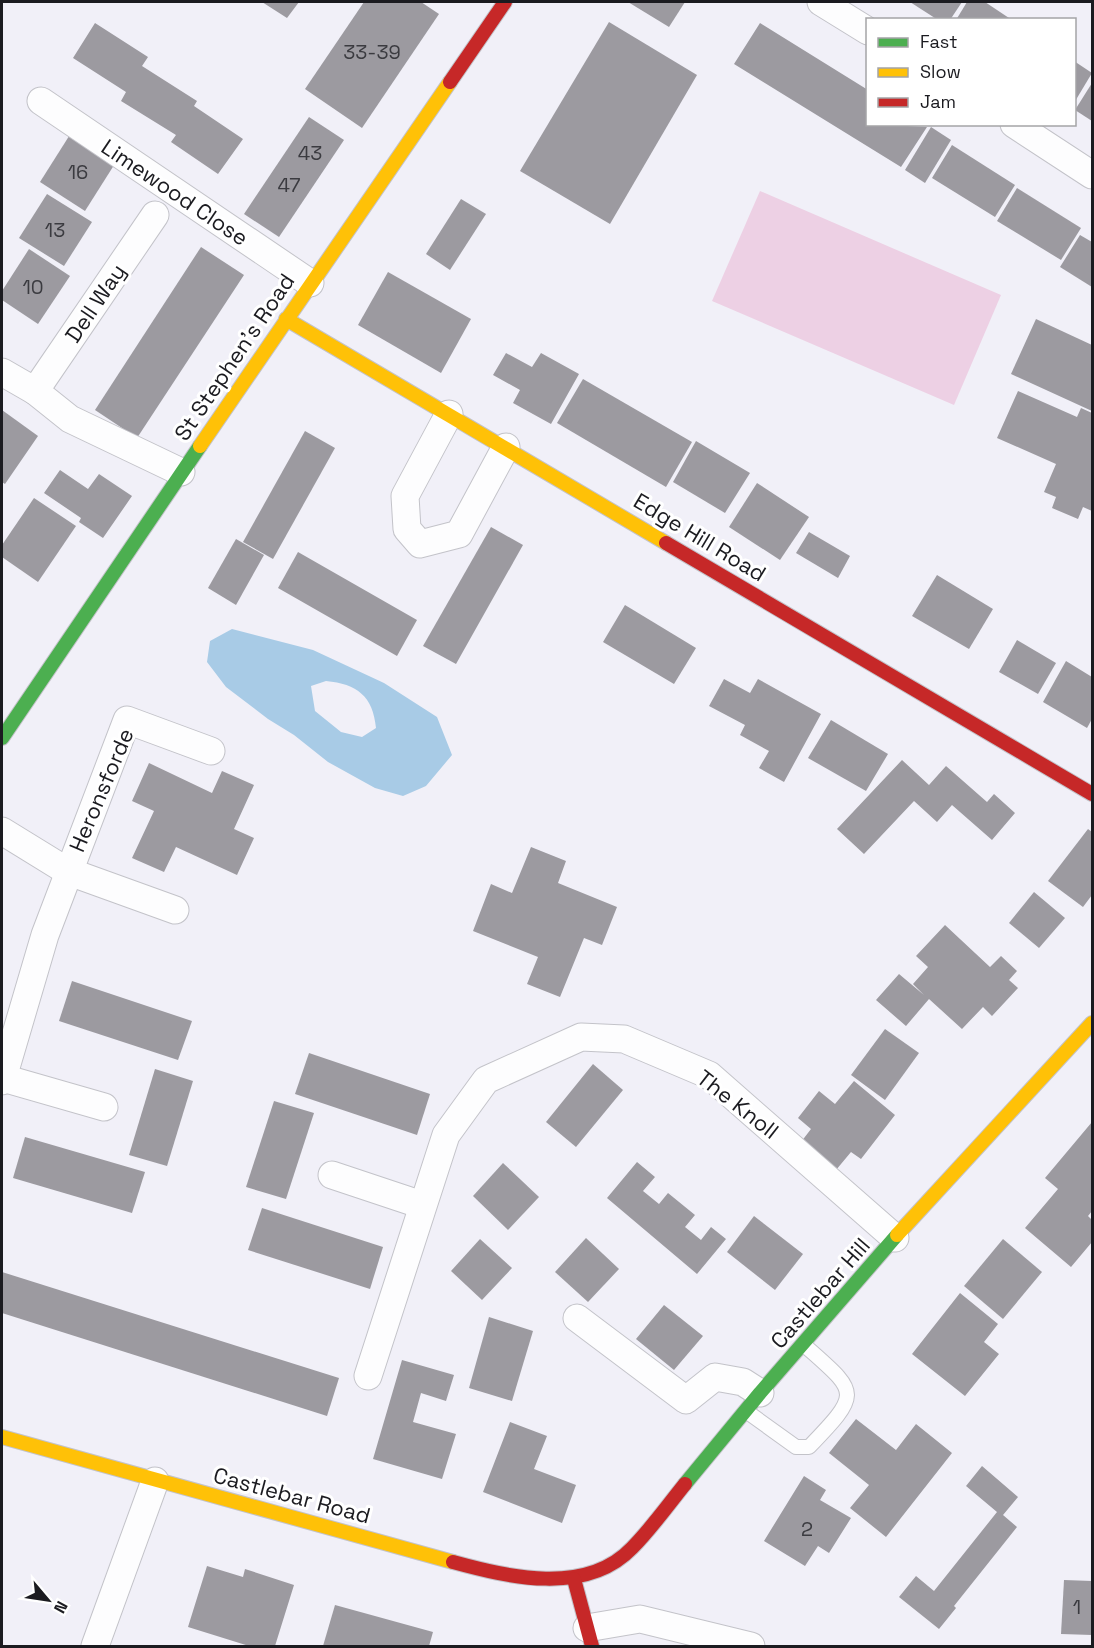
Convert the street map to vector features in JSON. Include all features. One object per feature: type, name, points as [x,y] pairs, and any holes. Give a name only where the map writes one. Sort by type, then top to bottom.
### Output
[{"type":"street","points":[[821,2],[866,30]]},
{"type":"street","name":"St Stephen's Road","points":[[2,738],[497,4]]},
{"type":"street","name":"Limewood Close","points":[[40,101],[310,283]]},
{"type":"street","points":[[1017,126],[1092,175]]},
{"type":"street","name":"Dell Way","points":[[35,392],[155,215]]},
{"type":"street","name":"Edge Hill Road","points":[[286,318],[1092,794]]},
{"type":"street","points":[[2,372],[35,392],[70,419],[181,472]]},
{"type":"street","points":[[449,414],[405,496],[407,529],[420,544],[459,534],[506,447]]},
{"type":"street","name":"Heronsforde","points":[[104,1107],[2,1080],[45,935],[67,871],[127,720],[211,751]]},
{"type":"street","name":"Heronsforde","points":[[2,831],[67,871],[175,910]]},
{"type":"street","name":"Castlebar Hill","points":[[573,1579],[615,1562],[631,1550],[753,1402],[895,1238],[1092,1023]]},
{"type":"street","name":"The Knoll","points":[[368,1376],[446,1136],[486,1080],[581,1037],[624,1039],[709,1075],[895,1238]]},
{"type":"street","points":[[332,1175],[422,1205]]},
{"type":"street","points":[[577,1318],[686,1400],[715,1377],[744,1382],[753,1402]]},
{"type":"street","name":"Castlebar Road","points":[[2,1437],[465,1565],[532,1579],[573,1579]]},
{"type":"street","points":[[96,1647],[155,1481]]},
{"type":"street","points":[[573,1579],[589,1637],[640,1619],[751,1647]]},
{"type":"lane","points":[[753,1402],[796,1448],[809,1447],[838,1416],[844,1408],[848,1395],[846,1383],[803,1344]]},
{"type":"shaded area","points":[[760,191],[1001,295],[954,405],[712,301]]},
{"type":"water","points":[[232,629],[313,650],[384,683],[437,717],[452,755],[426,786],[403,796],[375,788],[328,762],[226,687],[207,662],[210,641]],"holes":[[[326,681],[337,683],[362,694],[371,708],[376,728],[362,737],[341,732],[315,711],[311,686]]]},
{"type":"building","points":[[262,2],[299,2],[287,18]]},
{"type":"building","points":[[364,2],[421,2],[439,14],[362,128],[305,89]]},
{"type":"building","points":[[628,2],[685,2],[669,27]]},
{"type":"building","points":[[910,2],[962,2],[951,18],[935,18]]},
{"type":"building","points":[[967,2],[985,2],[1009,18],[957,18]]},
{"type":"building","points":[[609,22],[697,75],[610,224],[520,171]]},
{"type":"building","points":[[95,23],[148,57],[142,66],[197,101],[194,106],[243,139],[218,174],[171,142],[176,135],[121,101],[126,92],[73,58]]},
{"type":"building","points":[[760,23],[866,89],[866,126],[927,127],[901,167],[734,64]]},
{"type":"building","points":[[1076,62],[1092,73],[1076,100]]},
{"type":"building","points":[[1092,83],[1092,121],[1076,108]]},
{"type":"building","points":[[309,117],[344,140],[279,237],[244,214]]},
{"type":"building","points":[[931,127],[951,140],[925,183],[905,170]]},
{"type":"building","points":[[71,133],[116,162],[85,211],[40,182]]},
{"type":"building","points":[[952,145],[1015,185],[995,217],[932,178]]},
{"type":"building","points":[[1017,188],[1081,228],[1061,260],[997,221]]},
{"type":"building","points":[[47,194],[92,222],[64,266],[19,238]]},
{"type":"building","points":[[461,199],[486,214],[450,270],[426,254]]},
{"type":"building","points":[[1080,235],[1092,242],[1092,287],[1060,267]]},
{"type":"building","points":[[201,247],[244,275],[137,438],[95,410]]},
{"type":"building","points":[[29,249],[70,276],[38,324],[2,300],[2,291]]},
{"type":"building","points":[[388,272],[471,319],[441,373],[358,325]]},
{"type":"building","points":[[1036,319],[1092,345],[1092,411],[1011,374]]},
{"type":"building","points":[[506,353],[532,367],[541,353],[579,374],[551,424],[513,403],[520,390],[493,375]]},
{"type":"building","points":[[583,379],[692,442],[666,487],[557,423]]},
{"type":"building","points":[[1018,391],[1077,417],[1081,408],[1092,413],[1092,511],[1083,507],[1078,519],[1052,508],[1056,497],[1044,492],[1056,464],[997,438]]},
{"type":"building","points":[[2,410],[38,436],[5,484],[2,482]]},
{"type":"building","points":[[305,431],[335,448],[273,559],[243,542]]},
{"type":"building","points":[[696,441],[750,473],[725,513],[673,482]]},
{"type":"building","points":[[60,470],[88,489],[99,474],[132,496],[103,538],[79,522],[81,518],[44,493]]},
{"type":"building","points":[[757,483],[809,517],[780,560],[729,527]]},
{"type":"building","points":[[34,498],[76,526],[38,582],[2,557],[2,545]]},
{"type":"building","points":[[491,527],[523,545],[456,664],[423,646]]},
{"type":"building","points":[[809,532],[850,556],[838,578],[796,553]]},
{"type":"building","points":[[236,539],[264,555],[236,605],[208,588]]},
{"type":"building","points":[[298,552],[417,620],[397,656],[278,588]]},
{"type":"building","points":[[937,575],[993,609],[969,649],[912,616]]},
{"type":"building","points":[[625,605],[696,648],[674,684],[603,642]]},
{"type":"building","points":[[1017,640],[1056,663],[1038,694],[999,672]]},
{"type":"building","points":[[1066,661],[1092,677],[1092,719],[1087,728],[1043,702]]},
{"type":"building","points":[[724,679],[750,693],[758,679],[821,714],[784,782],[759,768],[769,751],[740,735],[745,725],[709,706]]},
{"type":"building","points":[[831,720],[888,754],[866,791],[808,758]]},
{"type":"building","points":[[902,760],[929,785],[946,766],[987,802],[994,794],[1015,813],[992,840],[952,805],[937,822],[914,801],[864,854],[837,829]]},
{"type":"building","points":[[149,763],[212,793],[222,771],[254,785],[234,829],[254,838],[237,875],[176,847],[164,872],[132,858],[154,811],[132,801]]},
{"type":"building","points":[[1088,829],[1092,832],[1092,895],[1083,907],[1048,881]]},
{"type":"building","points":[[531,847],[566,861],[558,883],[617,907],[602,945],[584,938],[560,997],[527,984],[538,957],[473,931],[491,884],[512,893]]},
{"type":"building","points":[[1034,892],[1065,918],[1039,948],[1009,923]]},
{"type":"building","points":[[945,925],[990,967],[1001,956],[1017,971],[1009,980],[1018,988],[992,1016],[983,1007],[962,1029],[929,999],[906,1026],[876,1000],[899,974],[924,995],[913,984],[928,967],[916,956]]},
{"type":"building","points":[[72,981],[192,1021],[178,1060],[59,1021]]},
{"type":"building","points":[[885,1029],[919,1053],[885,1100],[851,1075]]},
{"type":"building","points":[[309,1053],[430,1094],[417,1135],[295,1094]]},
{"type":"building","points":[[593,1064],[623,1090],[576,1147],[546,1122]]},
{"type":"building","points":[[155,1069],[193,1081],[167,1166],[129,1155]]},
{"type":"building","points":[[854,1081],[895,1115],[861,1159],[851,1152],[836,1170],[801,1142],[811,1129],[798,1118],[819,1091],[835,1104]]},
{"type":"building","points":[[274,1101],[314,1113],[286,1199],[246,1187]]},
{"type":"building","points":[[1092,1122],[1092,1211],[1088,1216],[1092,1220],[1092,1242],[1071,1267],[1025,1228],[1058,1189],[1045,1178]]},
{"type":"building","points":[[25,1137],[145,1172],[132,1213],[13,1178]]},
{"type":"building","points":[[637,1162],[655,1177],[643,1191],[659,1204],[668,1193],[695,1215],[685,1227],[701,1240],[711,1227],[726,1239],[697,1274],[607,1198]]},
{"type":"building","points":[[503,1163],[539,1197],[508,1230],[473,1196]]},
{"type":"building","points":[[262,1208],[383,1247],[370,1289],[248,1250]]},
{"type":"building","points":[[754,1216],[803,1254],[775,1290],[727,1252]]},
{"type":"building","points":[[586,1238],[619,1269],[588,1302],[555,1272]]},
{"type":"building","points":[[480,1239],[512,1268],[482,1300],[451,1271]]},
{"type":"building","points":[[1003,1239],[1042,1272],[1003,1319],[964,1286]]},
{"type":"building","points":[[2,1272],[339,1378],[327,1416],[2,1313]]},
{"type":"building","points":[[960,1293],[998,1324],[984,1342],[999,1354],[965,1396],[912,1354]]},
{"type":"building","points":[[664,1305],[703,1336],[674,1370],[636,1339]]},
{"type":"building","points":[[489,1317],[533,1331],[512,1401],[469,1388]]},
{"type":"building","points":[[402,1360],[454,1375],[446,1401],[421,1393],[413,1422],[456,1434],[442,1479],[373,1459]]},
{"type":"building","points":[[856,1419],[896,1450],[916,1424],[952,1453],[886,1537],[850,1508],[869,1485],[829,1453]]},
{"type":"building","points":[[510,1422],[547,1436],[534,1469],[576,1485],[562,1523],[483,1492]]},
{"type":"building","points":[[982,1466],[1018,1497],[1003,1515],[1017,1527],[954,1606],[956,1608],[939,1629],[899,1597],[916,1576],[934,1591],[997,1512],[966,1486]]},
{"type":"building","points":[[804,1476],[826,1490],[820,1500],[851,1518],[829,1553],[818,1546],[805,1566],[764,1541]]},
{"type":"building","points":[[207,1566],[243,1577],[245,1569],[294,1585],[275,1646],[249,1646],[188,1627]]},
{"type":"building","points":[[1064,1580],[1092,1581],[1092,1635],[1061,1634]]},
{"type":"building","points":[[335,1605],[433,1632],[429,1646],[323,1646]]},
{"type":"traffic: fast","points":[[2,738],[200,446]]},
{"type":"traffic: fast","points":[[685,1484],[760,1393],[897,1235]]},
{"type":"traffic: slow","points":[[200,446],[450,82]]},
{"type":"traffic: slow","points":[[286,319],[666,543]]},
{"type":"traffic: slow","points":[[897,1235],[1092,1023]]},
{"type":"traffic: slow","points":[[2,1437],[453,1562]]},
{"type":"traffic: jam","points":[[450,82],[505,2]]},
{"type":"traffic: jam","points":[[666,543],[1092,794]]},
{"type":"traffic: jam","points":[[453,1562],[498,1573],[546,1579],[592,1573],[613,1563],[632,1548],[685,1484]]},
{"type":"traffic: jam","points":[[574,1579],[592,1646]]}]
